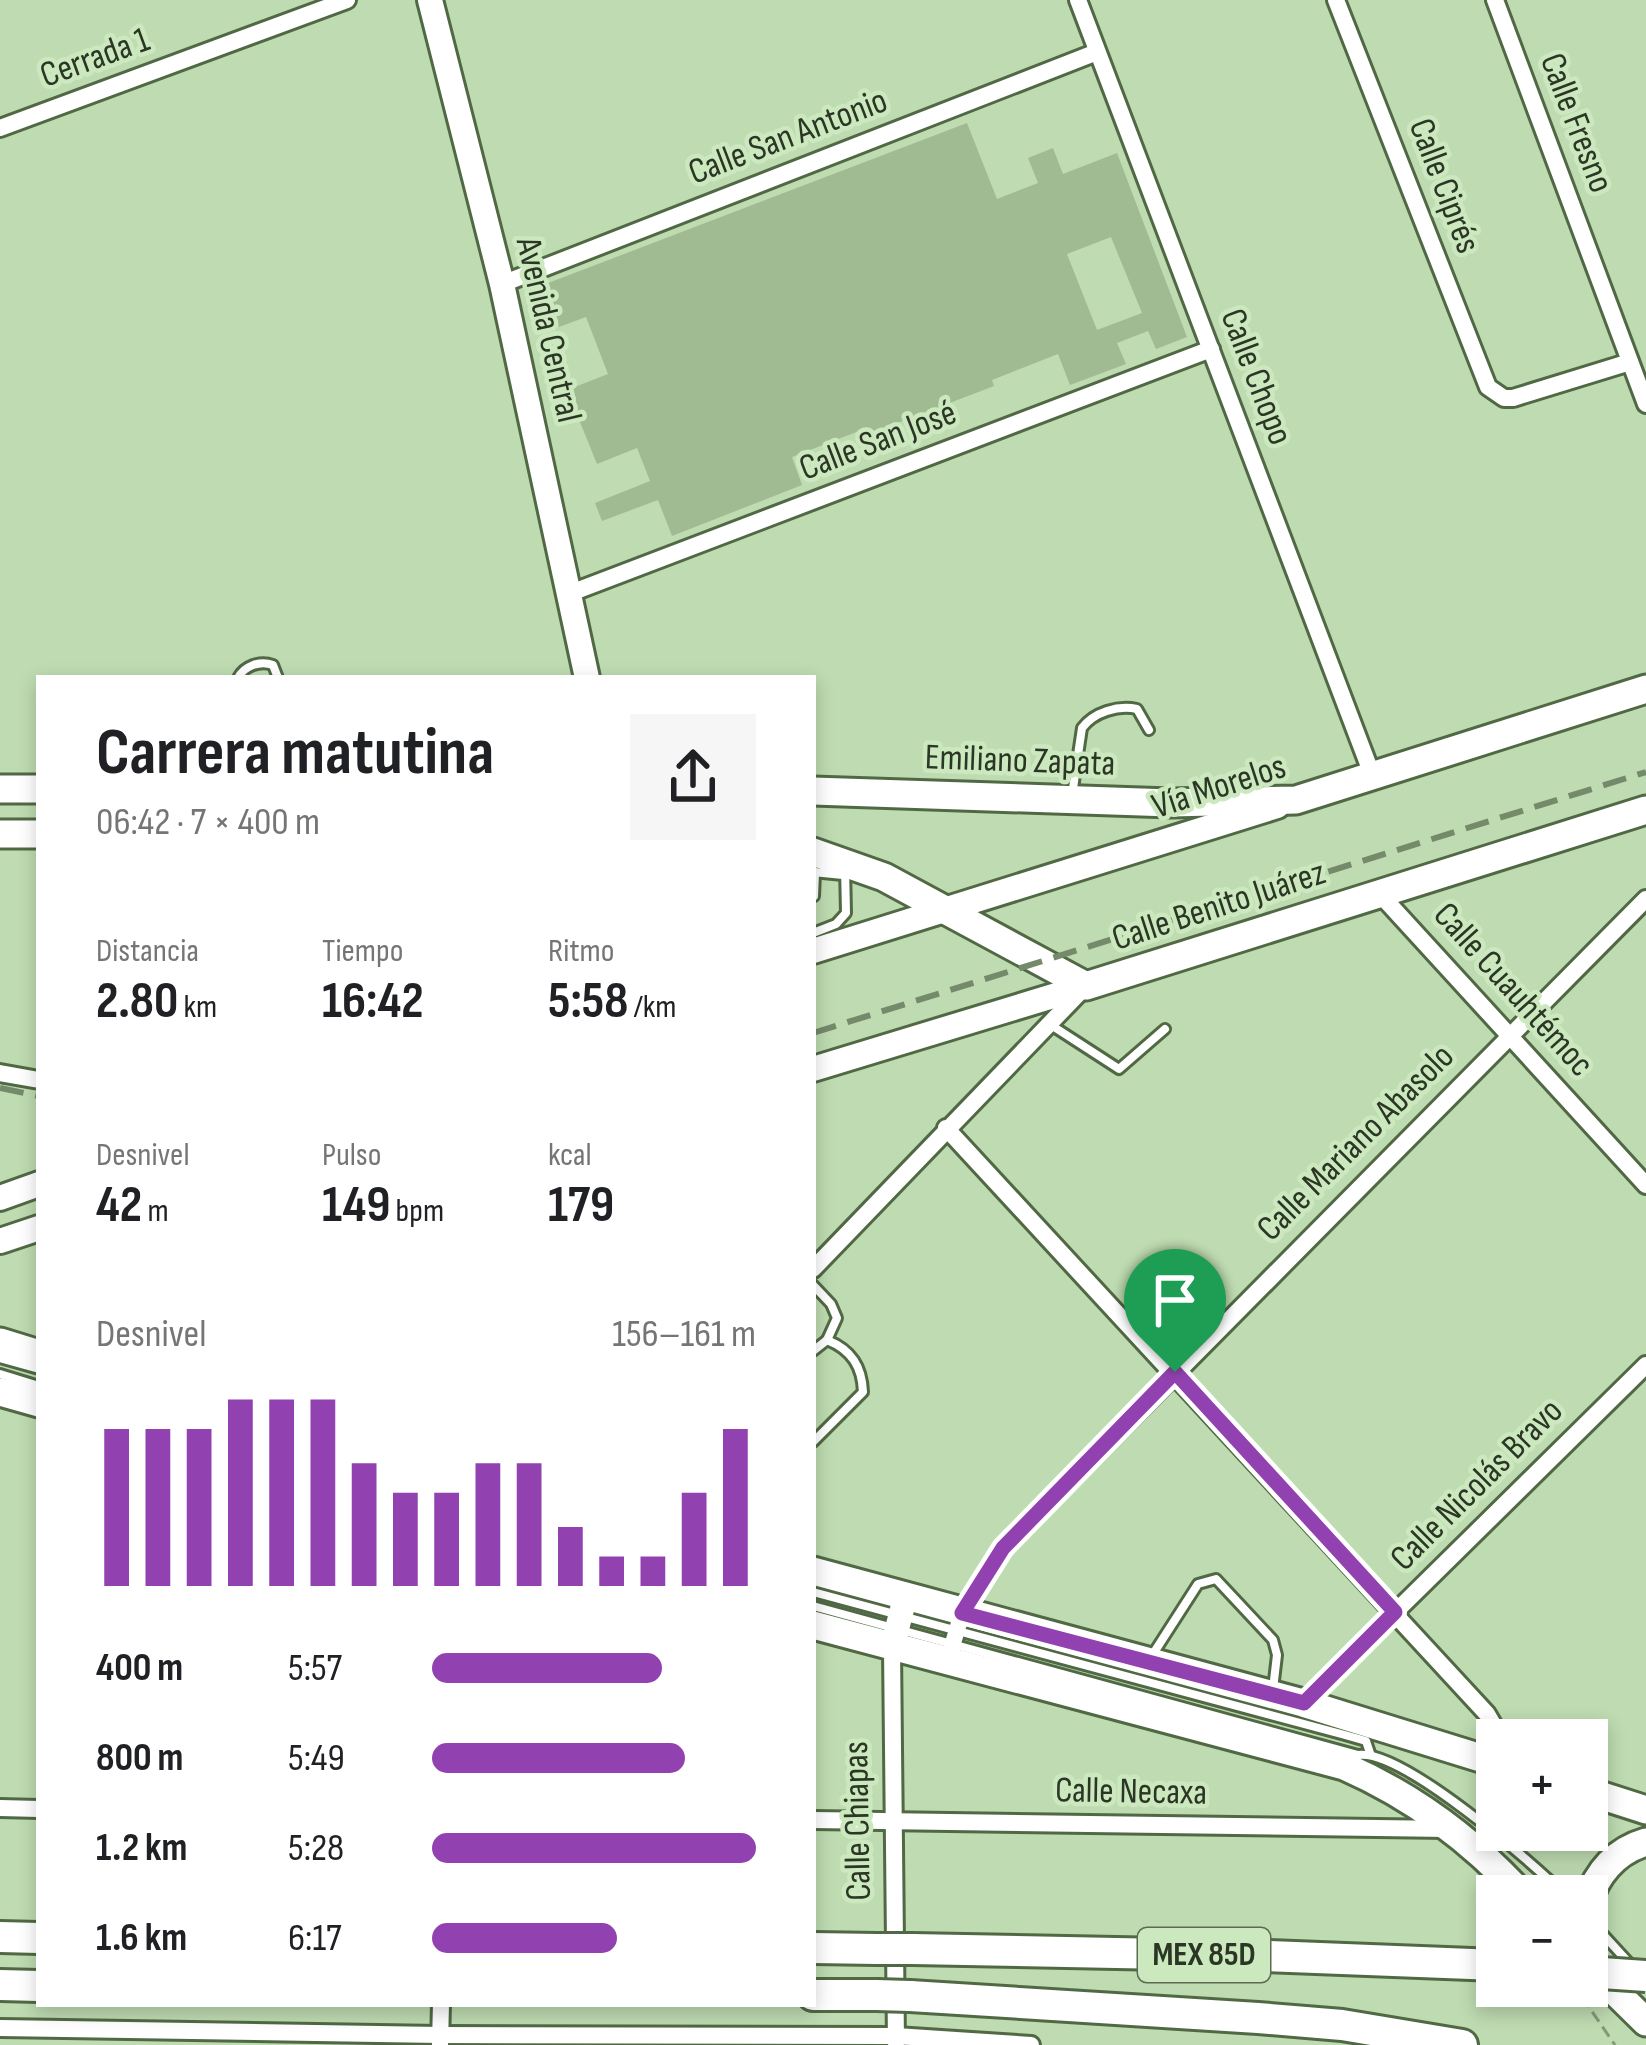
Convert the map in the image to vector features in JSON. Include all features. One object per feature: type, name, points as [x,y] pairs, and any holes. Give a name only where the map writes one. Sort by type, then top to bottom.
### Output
[{"type":"highway","points":[[0,1937],[36,1938]]},
{"type":"highway","name":"MEX 85D","points":[[816,1948],[1476,1964]]},
{"type":"highway","points":[[1608,1977],[1646,1978]]},
{"type":"highway","points":[[0,1985],[36,1986]]},
{"type":"highway","name":"MEX 85D","points":[[816,1995],[910,1996],[1258,2018],[1462,2045]]},
{"type":"main road","name":"Avenida Central","points":[[430,0],[502,284],[586,675]]},
{"type":"main road","name":"Vía Morelos","points":[[818,939],[950,910],[1646,689]]},
{"type":"main road","points":[[0,789],[36,789]]},
{"type":"main road","name":"Emiliano Zapata","points":[[816,791],[1172,803],[1296,800]]},
{"type":"main road","name":"Calle Benito Juárez","points":[[816,1068],[1646,810]]},
{"type":"main road","points":[[0,834],[36,834]]},
{"type":"main road","points":[[816,854],[950,910],[1086,986]]},
{"type":"main road","points":[[0,1198],[36,1185]]},
{"type":"main road","points":[[0,1241],[36,1229]]},
{"type":"main road","points":[[0,1342],[36,1353]]},
{"type":"main road","points":[[0,1392],[36,1402]]},
{"type":"main road","points":[[816,1573],[898,1623],[955,1638],[1150,1660],[1476,1757]]},
{"type":"main road","points":[[816,1625],[898,1623],[955,1638],[1344,1766],[1384,1784],[1504,1875]]},
{"type":"main road","points":[[1608,1798],[1646,1810]]},
{"type":"main road","points":[[1600,1875],[1628,1847],[1646,1842]]},
{"type":"main road","points":[[1608,1994],[1646,2022]]},
{"type":"street","name":"Cerrada 1","points":[[0,128],[347,0]]},
{"type":"street","name":"Calle Chopo","points":[[1078,0],[1373,777]]},
{"type":"street","name":"Calle Ciprés","points":[[1336,0],[1484,378],[1496,394],[1513,398],[1630,362]]},
{"type":"street","name":"Calle Fresno","points":[[1495,0],[1646,404]]},
{"type":"street","name":"Calle San Antonio","points":[[502,284],[1097,52]]},
{"type":"street","name":"Calle San José","points":[[568,594],[1210,349]]},
{"type":"street","name":"Calle Cuauhtémoc","points":[[1379,893],[1646,1185]]},
{"type":"street","name":"Calle Mariano Abasolo","points":[[955,1638],[1003,1548],[1646,899]]},
{"type":"street","points":[[816,1266],[1086,986]]},
{"type":"street","points":[[0,1073],[36,1079]]},
{"type":"street","points":[[946,1128],[1489,1719]]},
{"type":"street","name":"Calle Nicolás Bravo","points":[[1304,1703],[1646,1364]]},
{"type":"street","name":"Calle Chiapas","points":[[896,2041],[893,1823],[898,1623]]},
{"type":"street","points":[[0,1808],[36,1809]]},
{"type":"street","name":"Calle Necaxa","points":[[816,1820],[1449,1829]]},
{"type":"street","points":[[440,2040],[441,2007]]},
{"type":"street","points":[[0,2028],[69,2037],[1031,2045]]},
{"type":"lane","points":[[240,675],[245,668],[262,663],[273,665],[277,675]]},
{"type":"lane","points":[[1072,797],[1082,728],[1088,721],[1127,707],[1137,709],[1149,730]]},
{"type":"lane","points":[[816,872],[844,868],[846,913],[818,939]]},
{"type":"lane","points":[[1049,1023],[1119,1069],[1165,1029]]},
{"type":"lane","points":[[816,1288],[837,1318],[827,1340],[816,1349]]},
{"type":"lane","points":[[816,1439],[862,1392],[862,1370],[843,1346],[827,1340]]},
{"type":"lane","points":[[0,1358],[36,1368]]},
{"type":"lane","points":[[0,1375],[36,1385]]},
{"type":"lane","points":[[1150,1660],[1193,1590],[1204,1580],[1216,1579],[1273,1640],[1277,1654],[1272,1695]]},
{"type":"lane","points":[[816,1593],[898,1623]]},
{"type":"lane","points":[[816,1607],[898,1623]]},
{"type":"lane","points":[[955,1638],[1345,1735],[1366,1742],[1370,1753]]},
{"type":"lane","points":[[955,1638],[1358,1755],[1370,1753],[1402,1768],[1473,1817],[1544,1875]]},
{"type":"lane","points":[[1608,1939],[1646,1978]]},
{"type":"path","points":[[1589,2007],[1615,2045]]},
{"type":"building","points":[[967,123],[997,199],[1038,183],[1028,158],[1053,148],[1063,174],[1117,153],[1187,337],[1156,349],[1148,331],[1117,343],[1126,364],[1070,385],[1058,354],[992,380],[994,386],[861,437],[859,431],[792,457],[802,485],[672,536],[658,500],[602,521],[595,503],[650,481],[637,448],[597,464],[567,390],[608,374],[586,317],[559,327],[543,285]],"holes":[[[1111,237],[1142,313],[1097,330],[1067,254]]]},
{"type":"railway","points":[[816,1032],[1646,772]]},
{"type":"railway","points":[[0,1088],[36,1095]]},
{"type":"route","points":[[1175,1372],[1395,1612],[1304,1703],[962,1613],[1003,1548],[1175,1372]]}]
